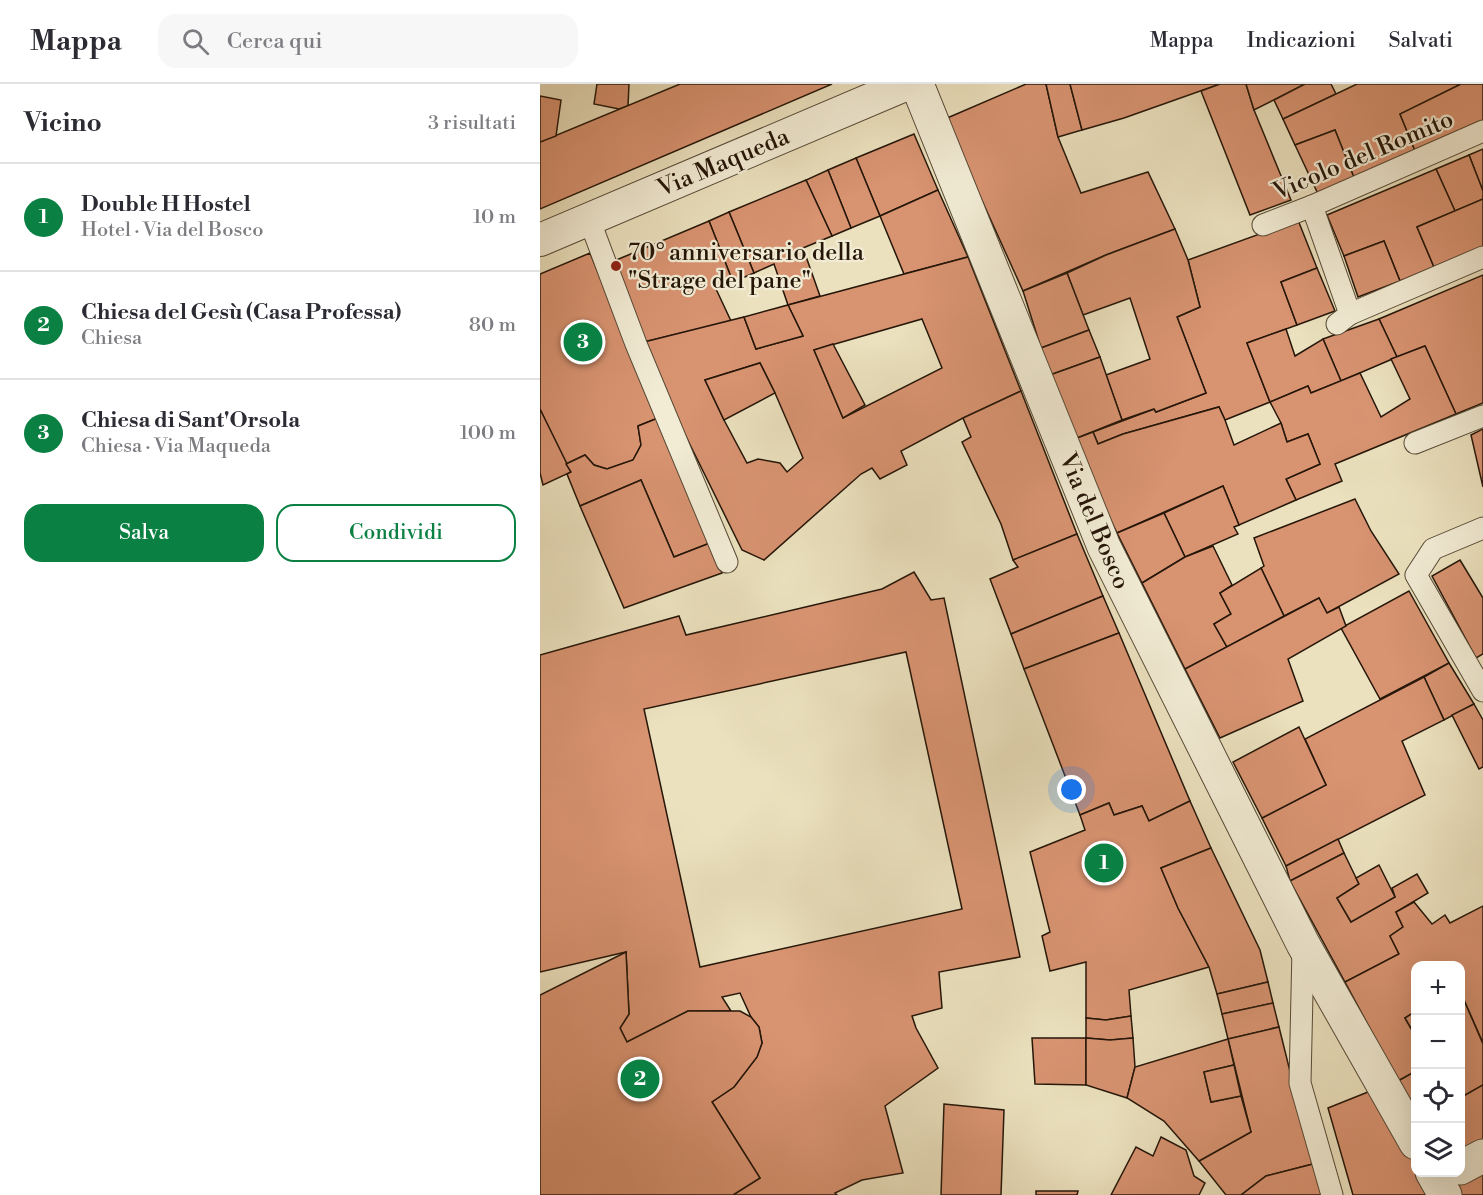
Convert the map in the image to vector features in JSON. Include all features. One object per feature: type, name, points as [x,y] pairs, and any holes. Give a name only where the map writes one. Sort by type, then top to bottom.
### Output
[{"type":"street","name":"Via Maqueda","points":[[540,240],[907,84]]},
{"type":"street","name":"Via del Bosco","points":[[917,84],[1104,547],[1303,944],[1411,1134]]},
{"type":"street","points":[[1445,1178],[1483,1156]]},
{"type":"lane","name":"Vicolo del Romito","points":[[1263,225],[1483,131]]},
{"type":"lane","points":[[1312,206],[1343,319],[1483,256]]},
{"type":"lane","points":[[589,219],[636,344],[727,562]]},
{"type":"lane","points":[[1415,443],[1483,416]]},
{"type":"lane","points":[[1483,528],[1433,549],[1416,575],[1483,691]]},
{"type":"lane","name":"Via del Bosco","points":[[1303,944],[1300,1083],[1332,1195]]},
{"type":"building","points":[[597,84],[629,84],[628,106],[619,109],[594,104]]},
{"type":"building","points":[[680,84],[832,84],[540,209],[540,142]]},
{"type":"building","points":[[1026,84],[1046,84],[1058,137],[1081,193],[1148,172],[1175,229],[1106,255],[1023,291],[945,119]]},
{"type":"building","points":[[1046,84],[1070,84],[1082,130],[1058,137]]},
{"type":"building","points":[[1070,84],[1220,84],[1124,118],[1082,130]]},
{"type":"building","points":[[1220,84],[1246,84],[1254,110],[1291,200],[1250,215],[1201,91]]},
{"type":"building","points":[[1246,84],[1305,84],[1254,110]]},
{"type":"building","points":[[1305,84],[1331,84],[1336,94],[1283,119],[1274,100]]},
{"type":"building","points":[[1357,84],[1461,84],[1400,114],[1416,153],[1355,180],[1335,130],[1295,145],[1283,119]]},
{"type":"building","points":[[1461,84],[1483,84],[1483,123],[1416,153],[1400,114]]},
{"type":"building","points":[[540,96],[561,100],[556,136],[540,142]]},
{"type":"building","points":[[1335,130],[1355,180],[1319,196],[1295,145]]},
{"type":"building","points":[[914,134],[938,190],[880,216],[856,158]]},
{"type":"building","points":[[1483,149],[1483,191],[1469,155]]},
{"type":"building","points":[[1469,155],[1483,191],[1483,199],[1455,211],[1436,169]]},
{"type":"building","points":[[856,158],[880,216],[851,228],[828,170]]},
{"type":"building","points":[[1436,169],[1455,211],[1417,227],[1434,267],[1400,281],[1384,241],[1344,256],[1327,215]]},
{"type":"building","points":[[828,170],[851,228],[832,236],[806,180]]},
{"type":"building","points":[[806,180],[832,236],[803,248],[820,296],[788,305],[774,264],[754,273],[729,212]]},
{"type":"building","points":[[938,190],[968,257],[904,274],[880,216]]},
{"type":"building","points":[[1483,199],[1483,247],[1434,267],[1417,227]]},
{"type":"building","points":[[729,212],[754,273],[733,282],[709,221]]},
{"type":"building","points":[[1298,220],[1317,268],[1281,282],[1297,325],[1247,343],[1270,402],[1225,420],[1219,407],[1123,434],[1098,444],[1093,432],[1154,409],[1156,412],[1206,393],[1177,317],[1200,307],[1188,260]]},
{"type":"building","points":[[709,221],[733,282],[716,289],[731,321],[644,342],[614,261]]},
{"type":"building","points":[[1175,229],[1188,260],[1200,307],[1177,317],[1206,393],[1156,412],[1154,409],[1122,420],[1106,375],[1150,359],[1130,298],[1083,315],[1067,273],[1106,255]]},
{"type":"building","points":[[1384,241],[1400,281],[1358,297],[1344,256]]},
{"type":"building","points":[[590,253],[658,418],[638,426],[641,445],[633,460],[607,469],[594,465],[585,455],[566,464],[540,409],[540,274]]},
{"type":"building","points":[[968,257],[1021,391],[901,451],[907,465],[880,479],[872,468],[861,474],[764,560],[742,550],[664,392],[644,342],[744,317],[756,349],[803,336],[788,305]],"holes":[[[922,319],[942,368],[843,418],[814,350]],[[760,363],[803,458],[787,472],[780,463],[758,459],[747,463],[705,380]]]},
{"type":"building","points":[[1317,268],[1335,311],[1297,325],[1281,282]]},
{"type":"building","points":[[1067,273],[1089,330],[1041,348],[1023,291]]},
{"type":"building","points":[[1483,275],[1483,403],[1456,414],[1425,346],[1397,357],[1379,319]]},
{"type":"building","points":[[788,305],[803,336],[756,349],[744,317]]},
{"type":"building","points":[[1379,319],[1397,357],[1341,381],[1323,339]]},
{"type":"building","points":[[1286,329],[1295,356],[1323,339],[1341,381],[1311,393],[1308,386],[1270,402],[1247,343]]},
{"type":"building","points":[[1089,330],[1100,357],[1050,375],[1041,348]]},
{"type":"building","points":[[833,344],[865,405],[843,418],[814,350]]},
{"type":"building","points":[[1425,346],[1456,414],[1335,464],[1342,481],[1296,500],[1286,479],[1320,464],[1308,434],[1287,442],[1281,423],[1270,402],[1308,386],[1311,393],[1360,373],[1381,417],[1410,399],[1391,359]]},
{"type":"building","points":[[1100,357],[1122,420],[1072,440],[1050,375]]},
{"type":"building","points":[[760,363],[775,393],[724,420],[705,380]]},
{"type":"building","points":[[1021,391],[1077,534],[1013,560],[1001,524],[962,442],[971,437],[963,418]]},
{"type":"building","points":[[1219,407],[1234,445],[1281,423],[1287,442],[1308,434],[1320,464],[1286,479],[1296,500],[1239,525],[1223,486],[1117,533],[1072,440],[1093,432],[1098,444],[1123,434]]},
{"type":"building","points":[[540,409],[571,472],[543,485],[540,473]]},
{"type":"building","points":[[658,418],[710,543],[674,557],[641,480],[580,506],[567,474],[571,472],[566,464],[585,455],[594,465],[607,469],[633,460],[641,445],[638,426]]},
{"type":"building","points":[[1483,429],[1483,487],[1471,435]]},
{"type":"building","points":[[641,480],[674,557],[710,543],[722,573],[624,608],[580,506]]},
{"type":"building","points":[[1223,486],[1239,525],[1234,527],[1238,534],[1185,557],[1164,513]]},
{"type":"building","points":[[1355,499],[1371,531],[1399,574],[1327,613],[1319,598],[1284,616],[1261,568],[1264,566],[1254,538]]},
{"type":"building","points":[[1164,513],[1185,557],[1142,583],[1117,533]]},
{"type":"building","points":[[1077,534],[1103,596],[1011,634],[990,579],[1018,567],[1013,560]]},
{"type":"building","points":[[1213,546],[1232,585],[1220,593],[1231,614],[1214,624],[1227,647],[1185,669],[1142,583],[1185,557]]},
{"type":"building","points":[[1460,560],[1483,598],[1483,654],[1476,658],[1432,576]]},
{"type":"building","points":[[1261,568],[1284,616],[1227,647],[1214,624],[1231,614],[1220,593]]},
{"type":"building","points":[[914,572],[931,600],[944,598],[1020,957],[939,972],[942,1008],[912,1016],[938,1068],[885,1106],[903,1173],[862,1180],[835,1193],[837,1195],[733,1195],[760,1178],[712,1102],[734,1087],[757,1057],[762,1043],[759,1027],[751,1017],[740,993],[722,997],[731,1011],[688,1011],[627,1042],[620,1028],[629,1014],[626,952],[540,972],[540,655],[679,616],[686,635],[882,589]],"holes":[[[906,652],[962,909],[700,967],[644,709]]]},
{"type":"building","points":[[1409,591],[1449,663],[1380,699],[1341,628]]},
{"type":"building","points":[[1103,596],[1119,633],[1024,669],[1011,634]]},
{"type":"building","points":[[1319,598],[1327,613],[1339,607],[1346,626],[1288,659],[1303,701],[1220,738],[1185,669]]},
{"type":"building","points":[[1119,633],[1190,801],[1149,821],[1142,806],[1114,815],[1109,803],[1080,815],[1024,669]]},
{"type":"building","points":[[1449,663],[1474,704],[1444,720],[1424,677]]},
{"type":"building","points":[[1424,677],[1444,720],[1402,741],[1425,795],[1286,866],[1262,818],[1326,785],[1305,739]]},
{"type":"building","points":[[1474,704],[1483,720],[1483,767],[1479,769],[1452,715]]},
{"type":"building","points":[[1299,727],[1326,785],[1262,818],[1233,762]]},
{"type":"building","points":[[1190,801],[1211,848],[1161,868],[1178,908],[1209,967],[1129,990],[1131,1016],[1106,1020],[1086,1018],[1086,962],[1050,971],[1042,936],[1050,932],[1030,852],[1085,830],[1080,815],[1109,803],[1114,815],[1142,806],[1149,821]]},
{"type":"building","points":[[1338,839],[1344,853],[1290,881],[1286,866]]},
{"type":"building","points":[[1211,848],[1260,950],[1268,982],[1217,994],[1209,967],[1178,908],[1161,868]]},
{"type":"building","points":[[1344,853],[1359,884],[1337,898],[1351,922],[1395,897],[1392,888],[1417,874],[1428,893],[1396,912],[1403,927],[1390,936],[1399,954],[1345,982],[1290,881]]},
{"type":"building","points":[[1379,865],[1395,897],[1351,922],[1337,898],[1359,884],[1356,878]]},
{"type":"building","points":[[1414,902],[1432,924],[1445,915],[1450,923],[1483,906],[1483,1043],[1465,1002],[1465,961],[1411,961],[1411,1014],[1405,1018],[1411,1028],[1411,1074],[1398,1081],[1345,982],[1399,954],[1390,936],[1403,927],[1396,912]]},
{"type":"building","points":[[626,952],[629,1014],[620,1028],[627,1042],[688,1011],[740,1011],[751,1017],[759,1027],[762,1043],[757,1057],[734,1087],[712,1102],[760,1178],[733,1195],[540,1195],[540,995]]},
{"type":"building","points":[[1268,982],[1273,1003],[1222,1014],[1217,994]]},
{"type":"building","points":[[1273,1003],[1279,1027],[1228,1039],[1222,1014]]},
{"type":"building","points":[[1465,1003],[1483,1044],[1483,1085],[1465,1095]]},
{"type":"building","points":[[1411,1014],[1411,1028],[1405,1018]]},
{"type":"building","points":[[1131,1016],[1133,1038],[1110,1040],[1086,1038],[1086,1018],[1106,1020]]},
{"type":"building","points":[[1279,1027],[1313,1164],[1266,1176],[1241,1195],[1226,1195],[1199,1161],[1251,1132],[1228,1039]]},
{"type":"building","points":[[1032,1038],[1086,1038],[1086,1085],[1035,1084]]},
{"type":"building","points":[[1086,1038],[1110,1040],[1133,1038],[1135,1067],[1127,1098],[1086,1085]]},
{"type":"building","points":[[1228,1039],[1234,1065],[1204,1072],[1211,1102],[1241,1096],[1251,1132],[1199,1161],[1164,1121],[1127,1098],[1135,1067]]},
{"type":"building","points":[[1234,1065],[1241,1096],[1211,1102],[1204,1072]]},
{"type":"building","points":[[1411,1074],[1411,1104],[1398,1081]]},
{"type":"building","points":[[1483,1085],[1483,1142],[1465,1151],[1465,1123],[1465,1095]]},
{"type":"building","points":[[1373,1090],[1411,1157],[1411,1177],[1422,1177],[1432,1195],[1353,1195],[1328,1108]]},
{"type":"building","points":[[944,1104],[1004,1110],[1001,1195],[941,1195]]},
{"type":"building","points":[[1161,1137],[1186,1150],[1194,1176],[1205,1183],[1199,1195],[1111,1195],[1136,1147],[1153,1156]]},
{"type":"building","points":[[1313,1164],[1322,1195],[1241,1195],[1266,1176]]},
{"type":"building","points":[[1483,1172],[1483,1195],[1460,1195],[1455,1187]]},
{"type":"building","points":[[1036,1191],[1078,1191],[1077,1195],[1036,1195]]},
{"type":"place","name":"70° anniversario della \"Strage del pane\"","points":[[616,266]]},
{"type":"place","name":"Chiesa di Sant'Orsola","points":[[583,342]]},
{"type":"place","name":"Double H Hostel","points":[[1104,863]]},
{"type":"place","name":"Chiesa del Gesù (Casa Professa)","points":[[640,1079]]}]
